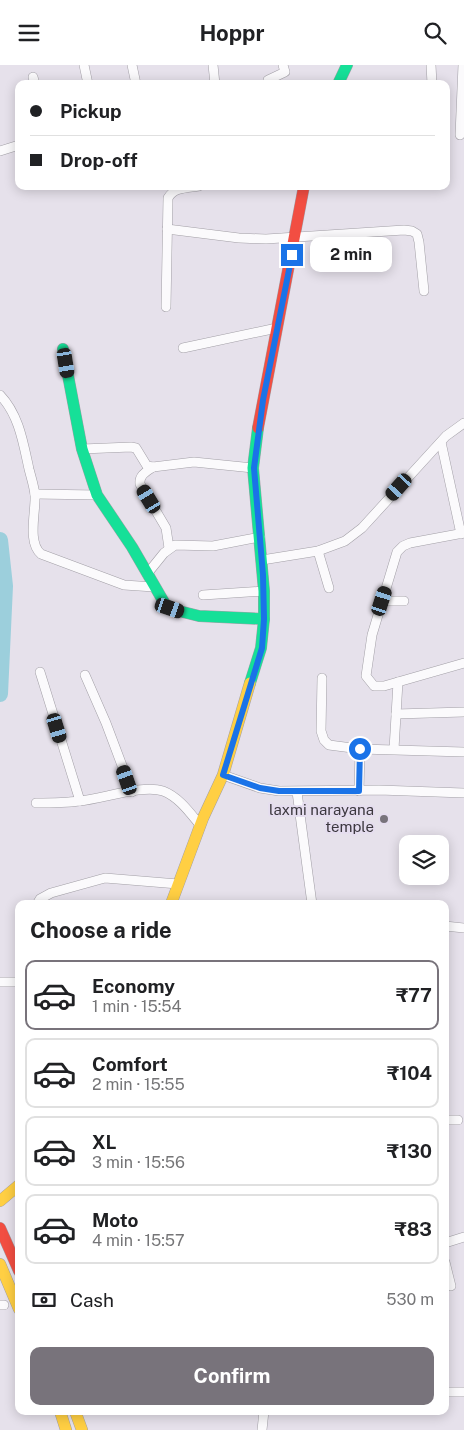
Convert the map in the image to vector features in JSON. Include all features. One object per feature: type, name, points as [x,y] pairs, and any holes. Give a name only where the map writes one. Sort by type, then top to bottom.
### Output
[{"type":"main road","points":[[340,80],[347,65]]},
{"type":"main road","points":[[172,900],[202,822],[222,778],[262,648],[264,591],[254,468],[259,423],[303,190]]},
{"type":"main road","points":[[63,349],[82,449],[97,495],[132,547],[165,604],[170,608],[183,612],[224,618],[264,619]]},
{"type":"main road","points":[[0,1201],[15,1188]]},
{"type":"main road","points":[[0,1227],[15,1262]]},
{"type":"main road","points":[[0,1265],[15,1300]]},
{"type":"main road","points":[[61,1415],[66,1430]]},
{"type":"main road","points":[[77,1415],[82,1430]]},
{"type":"street","points":[[84,65],[87,80]]},
{"type":"street","points":[[132,65],[135,80]]},
{"type":"street","points":[[213,65],[215,80]]},
{"type":"street","points":[[268,80],[285,71],[282,65]]},
{"type":"street","points":[[431,65],[432,80]]},
{"type":"street","points":[[460,135],[463,65]]},
{"type":"street","points":[[0,151],[15,146]]},
{"type":"street","points":[[166,307],[168,198],[171,192],[176,190]]},
{"type":"street","points":[[167,229],[240,239],[295,238],[383,231],[412,231],[417,234],[419,242],[424,291]]},
{"type":"street","points":[[183,348],[276,328]]},
{"type":"street","points":[[0,395],[14,413],[21,433],[35,494],[34,539],[36,550],[41,554],[124,585],[154,587]]},
{"type":"street","points":[[262,560],[318,551],[345,541],[354,535],[440,442],[450,432],[464,423]]},
{"type":"street","points":[[440,442],[462,533],[410,543],[403,546],[397,552],[372,635],[366,676],[374,686],[384,686],[464,663]]},
{"type":"street","points":[[82,449],[136,448],[147,466],[153,467],[194,463],[254,468]]},
{"type":"street","points":[[153,467],[139,479],[140,484],[166,528],[169,549]]},
{"type":"street","points":[[35,494],[97,495]]},
{"type":"street","points":[[147,574],[174,545],[213,546],[260,537]]},
{"type":"street","points":[[318,551],[329,588]]},
{"type":"street","points":[[202,595],[264,591]]},
{"type":"street","points":[[382,601],[404,601]]},
{"type":"street","points":[[40,672],[80,801]]},
{"type":"street","points":[[85,675],[106,723],[132,792]]},
{"type":"street","points":[[322,678],[321,731],[324,740],[329,745],[360,749],[464,752]]},
{"type":"street","points":[[394,749],[398,682]]},
{"type":"street","points":[[396,714],[464,712]]},
{"type":"street","points":[[359,791],[360,749]]},
{"type":"street","points":[[222,778],[260,788],[297,792],[464,793]]},
{"type":"street","points":[[36,803],[80,801],[156,790],[165,792],[202,822]]},
{"type":"street","points":[[297,792],[311,900]]},
{"type":"street","points":[[39,900],[51,893],[105,878],[178,884]]},
{"type":"street","points":[[449,926],[464,928]]},
{"type":"street","points":[[0,982],[15,982]]},
{"type":"street","points":[[449,1120],[458,1120]]},
{"type":"street","points":[[449,1242],[464,1237]]},
{"type":"street","points":[[449,1279],[451,1287]]},
{"type":"street","points":[[449,1392],[464,1392]]},
{"type":"street","points":[[262,1430],[264,1415]]},
{"type":"waterway","points":[[0,540],[5,586],[0,694]]},
{"type":"traffic: fast","points":[[340,80],[347,65]]},
{"type":"traffic: fast","points":[[63,349],[82,449],[97,495],[132,547],[165,604],[175,610],[199,616],[264,619]]},
{"type":"traffic: fast","points":[[250,683],[261,648],[264,619],[264,591],[253,468],[258,428]]},
{"type":"traffic: slow","points":[[172,900],[203,818],[223,775],[250,683]]},
{"type":"traffic: slow","points":[[0,1201],[15,1188]]},
{"type":"traffic: slow","points":[[0,1264],[15,1300]]},
{"type":"traffic: slow","points":[[61,1415],[66,1430]]},
{"type":"traffic: slow","points":[[76,1415],[82,1430]]},
{"type":"traffic: jam","points":[[258,428],[303,190]]},
{"type":"traffic: jam","points":[[0,1228],[15,1262]]},
{"type":"place","name":"laxmi narayana temple","points":[[384,819]]},
{"type":"route","points":[[292,255],[263,400],[254,468],[263,575],[264,619],[262,648],[223,775],[260,788],[279,791],[359,791],[360,749]]}]
